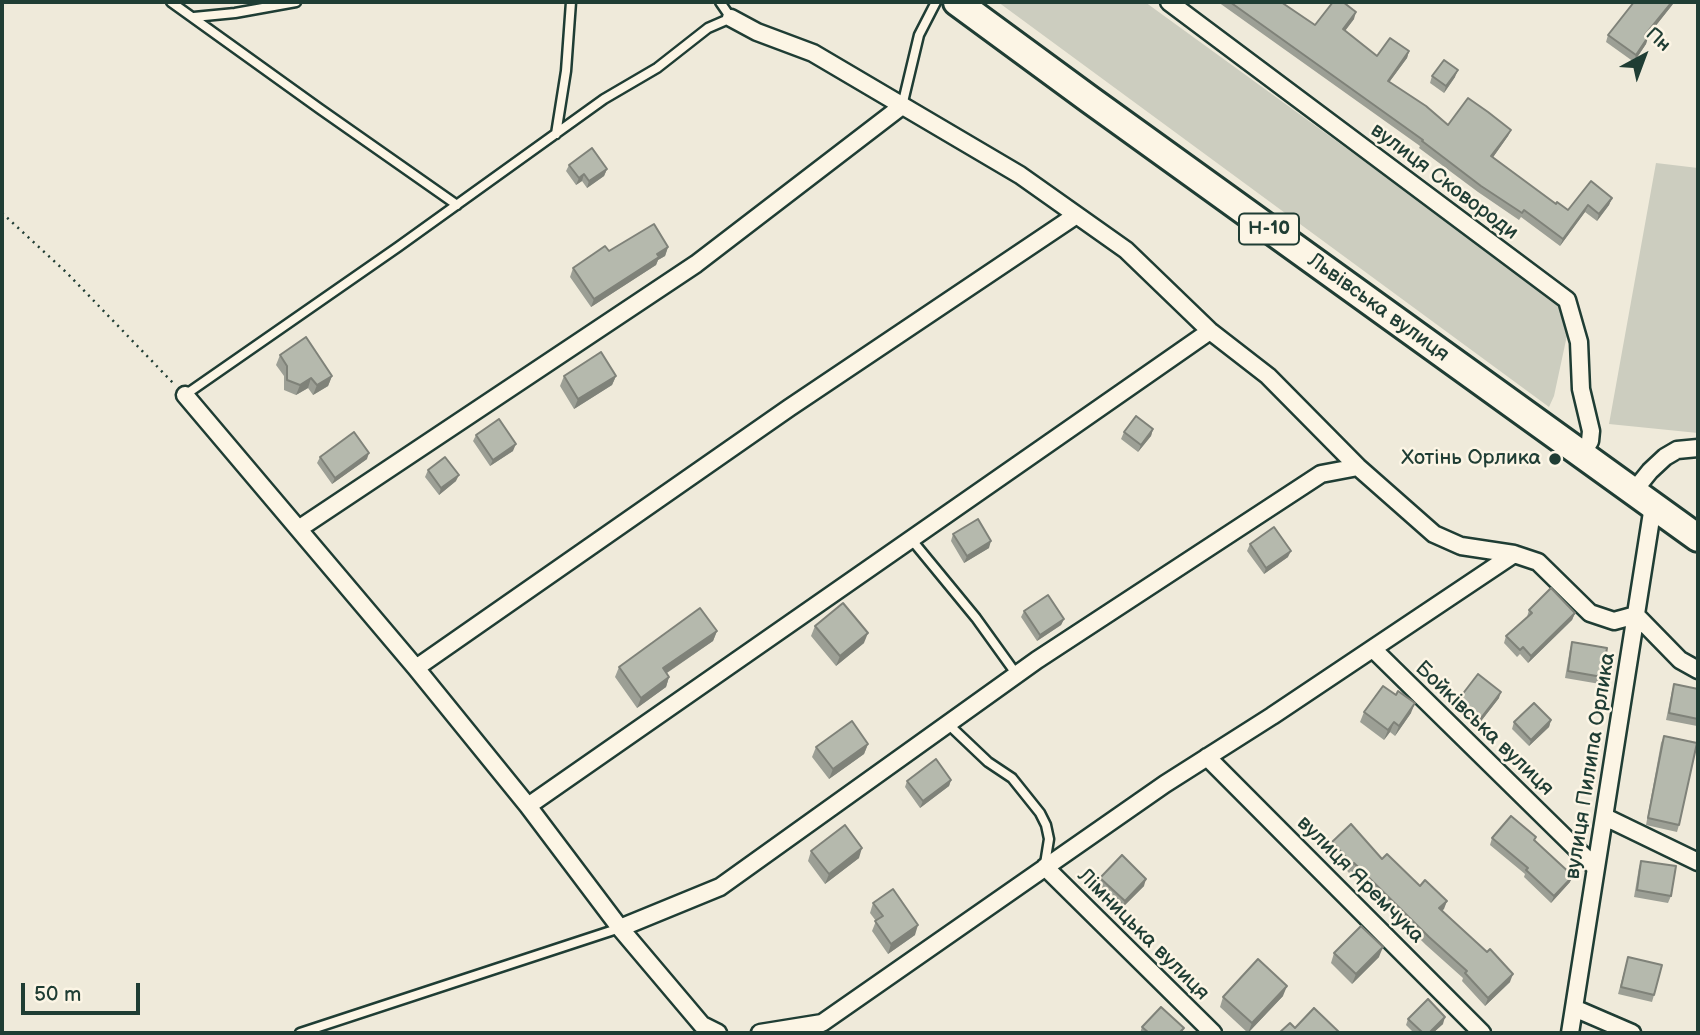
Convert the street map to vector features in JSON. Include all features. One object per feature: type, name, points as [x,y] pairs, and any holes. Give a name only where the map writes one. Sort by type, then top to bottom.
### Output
[{"type":"main road","name":"Львівська вулиця","points":[[957,2],[1698,538]]},
{"type":"street","name":"вулиця Сковороди","points":[[1169,2],[1567,300],[1579,342],[1581,389],[1591,431],[1590,441],[1582,454]]},
{"type":"street","points":[[732,18],[757,32],[813,53],[1020,175],[1126,250],[1210,331],[1268,376],[1358,467],[1434,534],[1461,545],[1514,554],[1538,562],[1590,613],[1614,621],[1636,615],[1680,660],[1698,670]]},
{"type":"street","points":[[300,528],[696,264],[902,106]]},
{"type":"street","points":[[416,668],[789,408],[1075,216]]},
{"type":"street","points":[[528,806],[1210,331]]},
{"type":"street","points":[[185,395],[416,668],[528,806],[620,928],[702,1025],[718,1033]]},
{"type":"street","points":[[1643,499],[1650,471],[1665,457],[1677,450],[1698,449]]},
{"type":"street","points":[[620,928],[720,887],[1017,675],[1321,474],[1358,467]]},
{"type":"street","name":"вулиця Пилипа Орлика","points":[[1570,1033],[1636,615],[1643,499]]},
{"type":"street","points":[[760,1033],[822,1023],[1207,757],[1514,554]]},
{"type":"street","name":"Бойківська вулиця","points":[[1373,649],[1597,868]]},
{"type":"street","name":"вулиця Яремчука","points":[[1207,757],[1482,1033]]},
{"type":"street","points":[[1605,817],[1698,862]]},
{"type":"street","name":"Лімницька вулиця","points":[[1045,867],[1213,1033]]},
{"type":"street","points":[[1574,1009],[1632,1033]]},
{"type":"lane","points":[[171,2],[457,205]]},
{"type":"lane","points":[[194,17],[296,2]]},
{"type":"lane","points":[[556,134],[566,71],[571,2]]},
{"type":"lane","points":[[185,395],[604,99],[657,68],[708,28],[732,18],[720,2]]},
{"type":"lane","points":[[902,106],[919,35],[936,2]]},
{"type":"lane","points":[[911,539],[976,618],[1017,675]]},
{"type":"lane","points":[[948,724],[988,762],[1012,778],[1040,813],[1049,839],[1045,867]]},
{"type":"lane","points":[[300,1033],[620,928]]},
{"type":"path","points":[[2,213],[67,273],[185,395]]},
{"type":"shaded area","points":[[998,2],[1145,2],[1572,312],[1554,396],[1549,407]]},
{"type":"shaded area","points":[[1656,163],[1698,168],[1698,433],[1609,424]]},
{"type":"building","points":[[1230,2],[1281,2],[1315,25],[1333,2],[1343,2],[1356,12],[1343,29],[1377,56],[1390,38],[1409,51],[1388,81],[1426,106],[1448,125],[1468,98],[1488,112],[1511,130],[1491,156],[1556,204],[1557,202],[1568,210],[1591,181],[1612,198],[1599,214],[1588,205],[1563,239],[1524,210],[1522,213],[1481,186],[1423,140]]},
{"type":"building","points":[[1634,2],[1672,2],[1645,35],[1648,37],[1636,55],[1608,35]]},
{"type":"building","points":[[1444,60],[1458,70],[1446,86],[1432,76]]},
{"type":"building","points":[[592,148],[607,169],[589,181],[584,174],[579,178],[569,165]]},
{"type":"building","points":[[654,224],[668,247],[657,254],[659,257],[594,299],[573,268],[605,246],[609,251]]},
{"type":"building","points":[[306,337],[332,376],[317,385],[311,378],[300,385],[287,380],[287,366],[280,355]]},
{"type":"building","points":[[601,352],[616,376],[578,399],[564,376]]},
{"type":"building","points":[[1136,416],[1153,429],[1141,445],[1124,432]]},
{"type":"building","points":[[499,419],[516,444],[493,460],[476,435]]},
{"type":"building","points":[[354,432],[369,453],[335,478],[320,457]]},
{"type":"building","points":[[445,457],[459,475],[441,488],[428,470]]},
{"type":"building","points":[[978,519],[991,541],[967,556],[953,534]]},
{"type":"building","points":[[1274,527],[1291,551],[1266,568],[1250,544]]},
{"type":"building","points":[[1551,588],[1575,613],[1531,656],[1523,647],[1520,650],[1506,636],[1532,613],[1529,610]]},
{"type":"building","points":[[1048,595],[1064,619],[1040,635],[1024,611]]},
{"type":"building","points":[[843,603],[868,633],[840,656],[815,626]]},
{"type":"building","points":[[700,608],[717,631],[663,668],[669,677],[641,698],[619,667]]},
{"type":"building","points":[[1572,642],[1607,648],[1602,677],[1568,671]]},
{"type":"building","points":[[1478,674],[1501,692],[1481,718],[1458,700]]},
{"type":"building","points":[[1674,684],[1698,689],[1698,719],[1669,713]]},
{"type":"building","points":[[1383,686],[1396,695],[1398,691],[1415,703],[1399,726],[1394,722],[1388,730],[1364,712]]},
{"type":"building","points":[[1534,703],[1551,720],[1531,740],[1514,722]]},
{"type":"building","points":[[852,721],[868,744],[833,769],[816,747]]},
{"type":"building","points":[[1664,736],[1697,743],[1679,825],[1648,818]]},
{"type":"building","points":[[936,759],[951,780],[923,801],[907,781]]},
{"type":"building","points":[[1511,816],[1536,837],[1534,840],[1573,876],[1554,896],[1526,870],[1528,868],[1492,838]]},
{"type":"building","points":[[1351,824],[1382,859],[1387,854],[1420,886],[1425,880],[1447,901],[1439,908],[1487,952],[1490,949],[1513,974],[1488,998],[1465,973],[1467,971],[1332,842]]},
{"type":"building","points":[[845,825],[862,848],[829,874],[811,851]]},
{"type":"building","points":[[1122,855],[1146,879],[1125,901],[1100,878]]},
{"type":"building","points":[[1641,861],[1676,866],[1671,896],[1637,890]]},
{"type":"building","points":[[893,889],[918,925],[891,944],[875,921],[883,916],[873,903]]},
{"type":"building","points":[[1361,926],[1383,947],[1356,974],[1334,953]]},
{"type":"building","points":[[1628,957],[1662,965],[1654,995],[1621,987]]},
{"type":"building","points":[[1258,959],[1287,986],[1252,1023],[1223,997]]},
{"type":"building","points":[[1428,999],[1445,1017],[1429,1033],[1423,1033],[1408,1019]]},
{"type":"building","points":[[1161,1007],[1184,1028],[1179,1033],[1149,1033],[1142,1027]]},
{"type":"building","points":[[1314,1008],[1340,1033],[1279,1033],[1290,1023],[1295,1028]]},
{"type":"place","name":"Хотінь Орлика","points":[[1555,459]]}]
